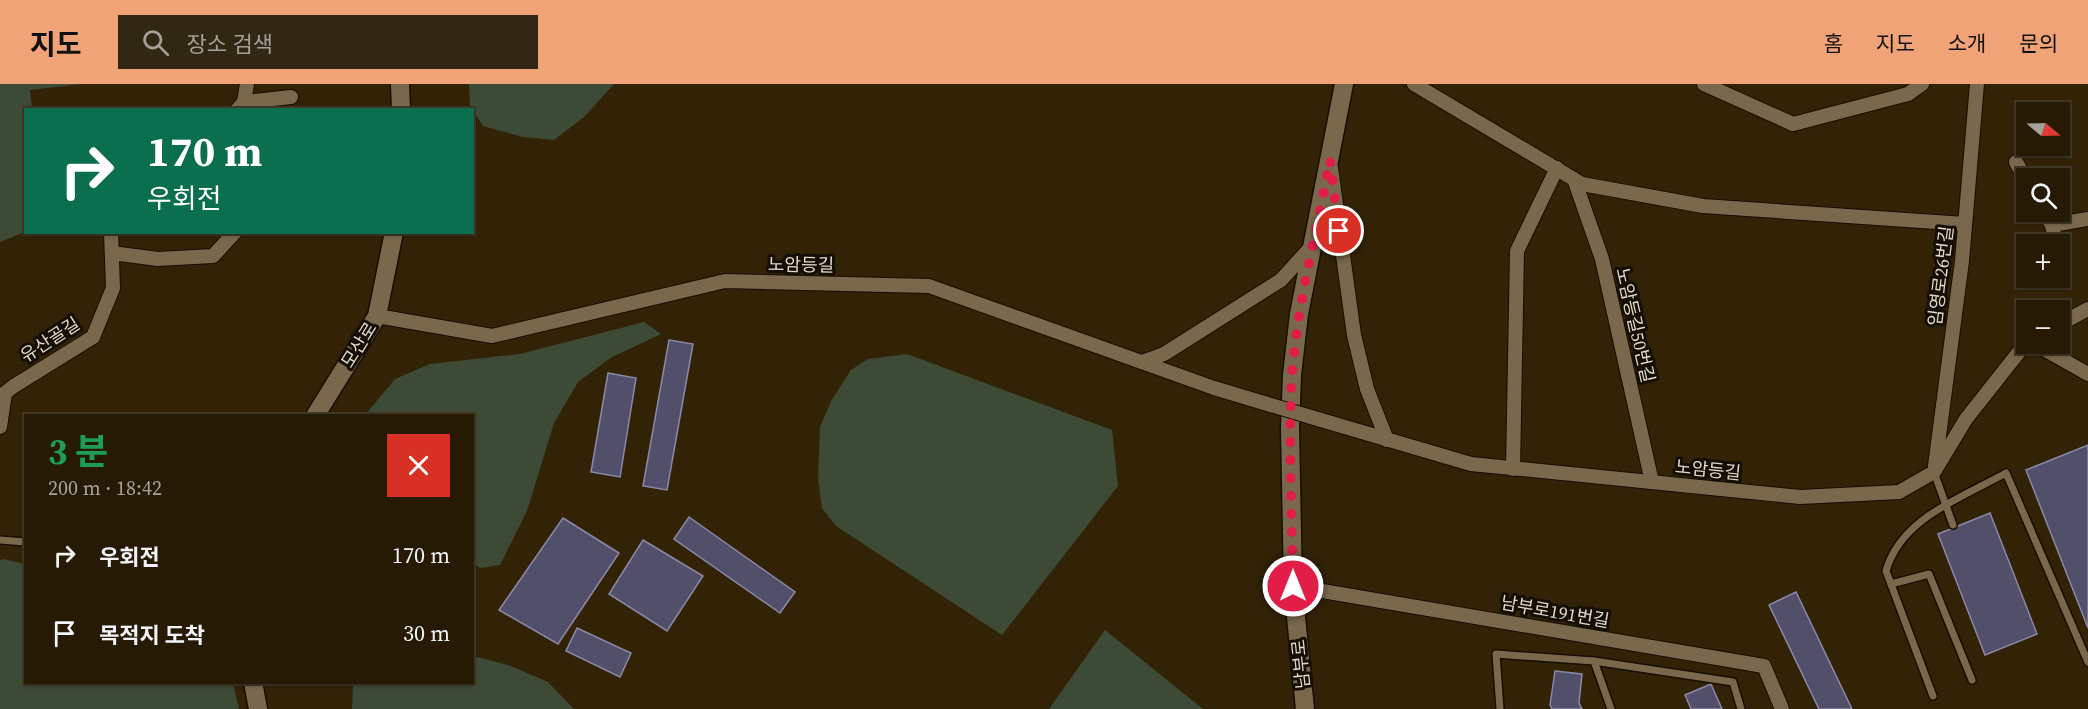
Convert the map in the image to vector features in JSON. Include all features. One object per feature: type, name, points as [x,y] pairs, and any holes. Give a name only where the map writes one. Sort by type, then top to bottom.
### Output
[{"type":"street","points":[[239,108],[247,84]]},
{"type":"street","points":[[400,84],[401,108]]},
{"type":"street","name":"남부로","points":[[1305,709],[1293,586],[1290,428],[1292,375],[1299,314],[1344,84]]},
{"type":"street","points":[[1414,84],[1582,184],[1703,206],[1965,224]]},
{"type":"street","points":[[1704,84],[1793,124],[1908,93],[1922,84]]},
{"type":"street","name":"임영로26번길","points":[[1934,472],[1965,224],[1977,84]]},
{"type":"street","points":[[239,108],[291,97]]},
{"type":"street","points":[[1330,160],[1354,335],[1367,389],[1387,440]]},
{"type":"street","points":[[2016,162],[2019,168]]},
{"type":"street","points":[[1513,469],[1517,251],[1557,168]]},
{"type":"street","name":"노암등길50번길","points":[[1574,179],[1602,259],[1652,482]]},
{"type":"street","points":[[2052,225],[2088,219]]},
{"type":"street","points":[[2050,222],[2054,234]]},
{"type":"street","name":"유산골길","points":[[2,395],[93,337],[113,288],[111,234]]},
{"type":"street","points":[[112,253],[158,259],[213,256],[233,234]]},
{"type":"street","name":"모산로","points":[[316,414],[377,316],[394,234]]},
{"type":"street","points":[[1142,362],[1164,354],[1281,280],[1314,244]]},
{"type":"street","name":"노암등길","points":[[377,316],[492,336],[725,281],[929,286],[1214,388],[1471,464],[1800,497],[1899,492],[1934,472],[1966,419],[2018,354]]},
{"type":"street","points":[[2070,319],[2088,309]]},
{"type":"street","points":[[2053,354],[2088,374]]},
{"type":"street","points":[[0,427],[2,395]]},
{"type":"street","name":"남부로191번길","points":[[1293,586],[1764,666],[1782,709]]},
{"type":"street","points":[[253,684],[258,709]]},
{"type":"lane","points":[[1934,472],[1953,525]]},
{"type":"lane","points":[[1933,696],[1886,571],[1892,552],[1918,521],[2006,473],[2088,662]]},
{"type":"lane","points":[[0,540],[24,542]]},
{"type":"lane","points":[[1891,584],[1929,574],[1971,680]]},
{"type":"lane","points":[[1500,709],[1496,654],[1594,661],[1733,682],[1741,709]]},
{"type":"lane","points":[[1594,661],[1611,709]]},
{"type":"green space","points":[[0,84],[82,84],[30,90],[32,108],[24,108],[24,232],[0,242]]},
{"type":"green space","points":[[469,84],[614,84],[584,117],[554,140],[523,137],[483,126],[474,112],[474,108],[470,106]]},
{"type":"green space","points":[[644,322],[661,334],[612,357],[578,382],[554,423],[527,511],[500,565],[480,568],[474,564],[474,414],[366,414],[395,379],[430,364],[520,354]]},
{"type":"green space","points":[[907,354],[1112,430],[1118,486],[1002,635],[836,526],[822,508],[818,479],[820,427],[831,401],[851,370],[868,359]]},
{"type":"green space","points":[[0,560],[24,564],[24,684],[233,684],[239,709],[0,709]]},
{"type":"green space","points":[[1105,630],[1203,709],[1049,709]]},
{"type":"green space","points":[[474,656],[508,665],[548,682],[574,709],[352,709],[353,684],[474,684]]},
{"type":"building","points":[[669,340],[693,344],[667,490],[643,486]]},
{"type":"building","points":[[608,373],[636,378],[620,477],[591,472]]},
{"type":"building","points":[[2088,445],[2088,628],[2026,470]]},
{"type":"building","points":[[1990,513],[2037,634],[1985,655],[1938,534]]},
{"type":"building","points":[[689,517],[795,592],[780,613],[674,539]]},
{"type":"building","points":[[563,518],[619,553],[558,644],[499,610]]},
{"type":"building","points":[[643,540],[703,576],[667,631],[609,594]]},
{"type":"building","points":[[1796,592],[1852,709],[1819,709],[1769,605]]},
{"type":"building","points":[[577,628],[631,653],[620,677],[566,651]]},
{"type":"building","points":[[1555,671],[1582,674],[1579,703],[1582,709],[1552,709],[1550,705]]},
{"type":"building","points":[[1711,684],[1722,709],[1691,709],[1685,695]]},
{"type":"route","points":[[1293,586],[1293,490],[1290,428],[1292,375],[1299,314],[1330,160],[1339,231]]}]
